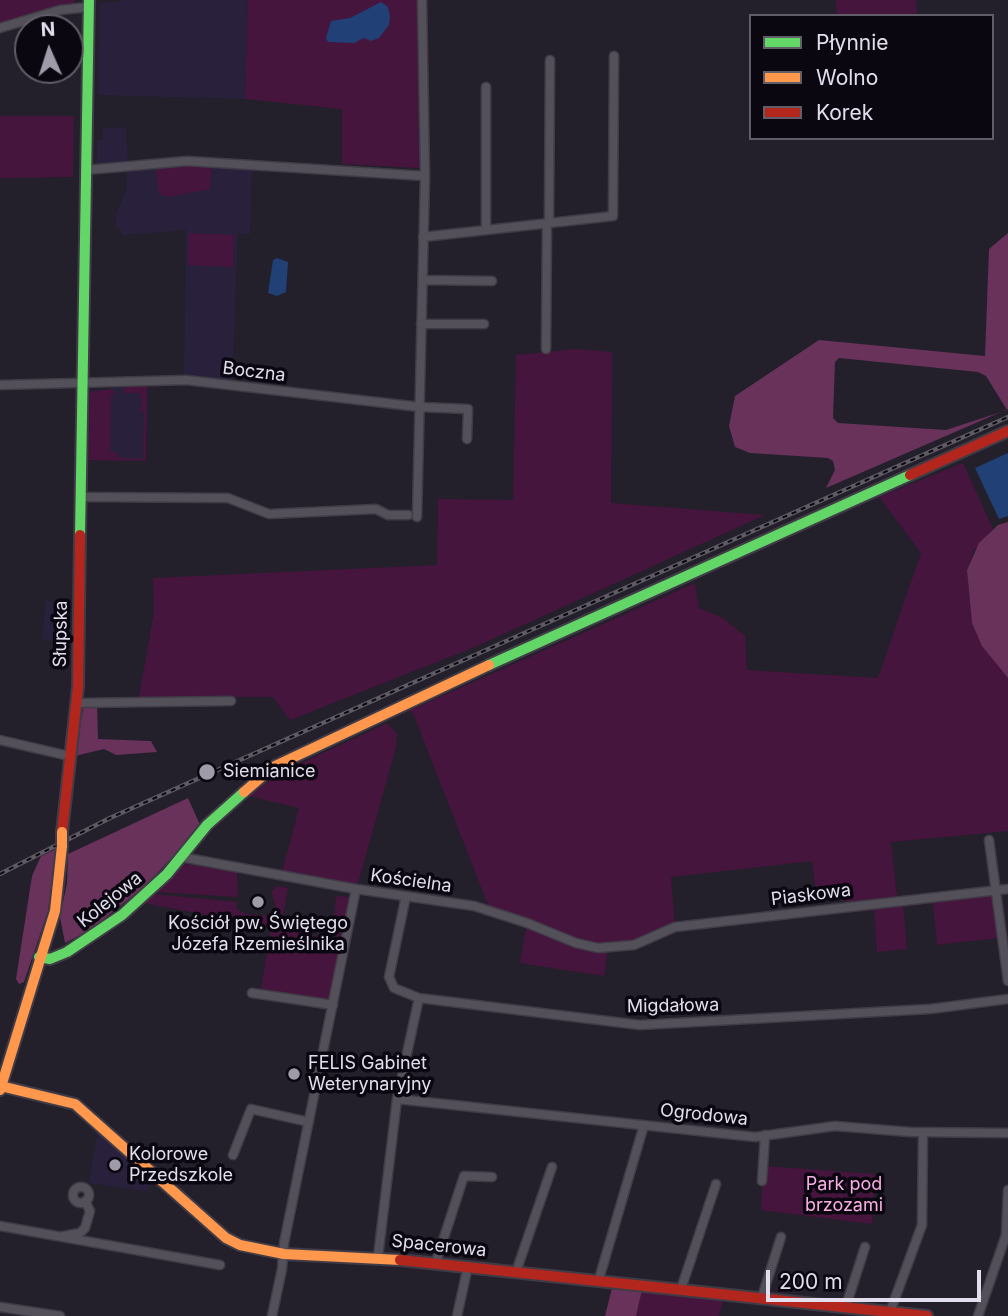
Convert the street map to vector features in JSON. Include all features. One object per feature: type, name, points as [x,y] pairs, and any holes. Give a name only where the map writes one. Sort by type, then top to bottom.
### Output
[{"type":"street","points":[[81,497],[228,498],[274,514],[304,514],[330,509],[376,509],[388,514],[412,516],[420,407],[423,280],[425,176],[422,0]]},
{"type":"street","points":[[0,28],[90,2]]},
{"type":"street","name":"Słupska","points":[[1,1088],[57,902],[76,703],[90,2]]},
{"type":"street","points":[[423,237],[613,216],[614,56]]},
{"type":"street","points":[[546,349],[551,60]]},
{"type":"street","points":[[486,87],[486,230]]},
{"type":"street","points":[[86,170],[187,160],[425,176]]},
{"type":"street","points":[[423,280],[492,281]]},
{"type":"street","points":[[421,324],[484,324]]},
{"type":"street","name":"Boczna","points":[[0,385],[186,380],[420,407],[468,409],[467,439]]},
{"type":"street","name":"Kolejowa","points":[[39,957],[55,957],[92,937],[140,900],[190,848],[198,834],[256,779],[296,755],[1008,431]]},
{"type":"street","points":[[76,703],[231,701]]},
{"type":"street","points":[[0,740],[69,756]]},
{"type":"street","points":[[989,840],[1008,981]]},
{"type":"street","name":"Kościelna","points":[[181,857],[356,889],[490,909],[587,945],[608,948],[634,945]]},
{"type":"street","points":[[272,1316],[284,1243],[356,889]]},
{"type":"street","name":"Piaskowa","points":[[634,945],[675,927],[1008,889]]},
{"type":"street","name":"Migdałowa","points":[[406,896],[389,977],[394,988],[419,998],[640,1025],[930,1009],[1008,999]]},
{"type":"street","points":[[252,993],[332,1005]]},
{"type":"street","points":[[378,1257],[397,1099],[419,998]]},
{"type":"street","name":"Spacerowa","points":[[1,1088],[75,1104],[226,1238],[240,1245],[284,1254],[436,1262],[927,1316]]},
{"type":"street","name":"Ogrodowa","points":[[397,1099],[765,1135],[835,1126],[923,1132],[1008,1133]]},
{"type":"street","points":[[233,1155],[251,1109],[309,1122]]},
{"type":"street","points":[[599,1279],[644,1125]]},
{"type":"street","points":[[882,1313],[922,1225],[923,1132]]},
{"type":"street","points":[[762,1181],[765,1135]]},
{"type":"street","points":[[516,1272],[552,1167]]},
{"type":"street","points":[[436,1262],[464,1176],[492,1177]]},
{"type":"street","points":[[681,1289],[716,1184]]},
{"type":"street","points":[[978,1316],[1006,1235],[1008,1190]]},
{"type":"street","points":[[63,1239],[64,1235],[80,1233],[85,1228],[90,1211],[86,1201]]},
{"type":"street","points":[[0,1226],[220,1265]]},
{"type":"street","points":[[762,1297],[781,1237]]},
{"type":"street","points":[[846,1306],[865,1247]]},
{"type":"street","points":[[457,1316],[468,1266]]},
{"type":"street","points":[[0,1307],[60,1316]]},
{"type":"shaded area","points":[[124,0],[248,0],[245,99],[98,95],[99,4]]},
{"type":"shaded area","points":[[126,127],[128,163],[97,165],[97,140],[103,139],[103,128]]},
{"type":"shaded area","points":[[185,165],[252,167],[250,234],[238,234],[232,380],[184,374],[186,230],[122,235],[121,230],[116,227],[115,216],[127,189],[127,171]]},
{"type":"shaded area","points":[[1008,233],[1007,410],[986,376],[978,372],[839,358],[835,362],[833,418],[838,423],[946,430],[1002,412],[826,488],[835,470],[833,461],[828,458],[750,453],[735,447],[729,426],[735,396],[819,340],[985,356],[989,249]]},
{"type":"shaded area","points":[[147,384],[146,461],[89,460],[90,391]]},
{"type":"shaded area","points":[[1008,522],[1008,678],[982,646],[972,623],[967,570],[979,543],[998,525]]},
{"type":"shaded area","points":[[46,601],[69,603],[68,645],[42,639]]},
{"type":"shaded area","points":[[84,704],[97,704],[98,739],[151,741],[157,752],[116,755],[104,749],[75,756]]},
{"type":"shaded area","points":[[188,798],[201,827],[145,886],[90,930],[65,943],[60,917],[67,883],[68,854]]},
{"type":"shaded area","points":[[56,849],[48,911],[24,982],[19,984],[16,979],[32,876],[41,856]]},
{"type":"shaded area","name":"Kolorowe Przedszkole","points":[[98,1130],[161,1186],[159,1188],[153,1184],[146,1191],[89,1183]]},
{"type":"shaded area","points":[[612,1288],[642,1290],[636,1316],[605,1316]]},
{"type":"green space","points":[[0,0],[75,0],[74,3],[33,14],[14,14],[14,19],[0,23]]},
{"type":"green space","points":[[248,0],[417,0],[419,168],[342,164],[342,109],[245,99]]},
{"type":"green space","points":[[836,0],[916,0],[917,14],[837,14]]},
{"type":"green space","points":[[0,116],[74,116],[73,177],[0,178]]},
{"type":"green space","points":[[212,166],[210,189],[170,197],[159,194],[156,168]]},
{"type":"green space","points":[[189,233],[234,235],[233,267],[188,265]]},
{"type":"green space","points":[[576,349],[612,352],[611,503],[765,515],[475,647],[290,720],[273,697],[139,697],[154,612],[153,578],[437,565],[438,499],[513,500],[516,355]]},
{"type":"green space","points":[[147,384],[146,461],[89,460],[90,392],[112,389],[115,395],[111,395],[110,452],[115,452],[120,458],[143,459],[144,412],[140,411],[142,400],[139,393],[124,393],[124,389],[129,385]]},
{"type":"green space","points":[[963,463],[993,529],[973,552],[967,570],[972,623],[1008,678],[1008,831],[891,842],[897,897],[997,887],[1005,937],[937,945],[933,903],[903,907],[907,949],[877,952],[874,910],[847,913],[845,898],[817,903],[812,861],[671,877],[675,927],[651,938],[608,948],[604,976],[520,963],[527,923],[490,910],[413,713],[408,711],[695,583],[699,608],[723,618],[745,636],[747,670],[878,678],[921,553],[879,497]]},
{"type":"green space","points":[[387,723],[397,734],[396,747],[357,887],[281,876],[299,808],[249,796],[280,773]]},
{"type":"green space","points":[[184,864],[237,871],[238,897],[156,892]]},
{"type":"green space","points":[[277,886],[288,888],[282,919],[289,920],[288,930],[332,939],[336,896],[352,897],[331,1001],[261,989],[271,927],[144,903],[153,894],[237,902],[236,909],[247,914],[267,916],[276,907],[271,892]]},
{"type":"green space","name":"Park pod brzozami","points":[[764,1166],[875,1174],[872,1224],[761,1210]]},
{"type":"green space","points":[[642,1290],[724,1298],[719,1316],[636,1316]]},
{"type":"water","points":[[381,2],[388,7],[390,17],[389,25],[379,38],[371,41],[364,38],[354,43],[328,42],[326,38],[331,21],[350,18]]},
{"type":"water","points":[[277,258],[288,262],[286,292],[277,296],[268,293],[273,260]]},
{"type":"water","points":[[1008,453],[1008,516],[999,519],[975,468]]},
{"type":"railway","points":[[0,874],[110,818],[1008,417]]},
{"type":"traffic: fast","points":[[80,535],[89,0]]},
{"type":"traffic: fast","points":[[489,665],[910,475]]},
{"type":"traffic: fast","points":[[39,957],[50,959],[67,952],[122,915],[167,874],[207,825],[244,792]]},
{"type":"traffic: slow","points":[[244,792],[273,767],[489,665]]},
{"type":"traffic: slow","points":[[62,832],[62,846]]},
{"type":"traffic: slow","points":[[0,1090],[55,911],[62,846]]},
{"type":"traffic: slow","points":[[1,1086],[75,1104],[226,1238],[240,1245],[284,1254],[400,1260]]},
{"type":"traffic: jam","points":[[910,475],[1008,431]]},
{"type":"traffic: jam","points":[[62,832],[78,687],[80,535]]},
{"type":"traffic: jam","points":[[400,1260],[927,1316]]},
{"type":"place","name":"Siemianice","points":[[207,772]]},
{"type":"place","name":"Kościół pw. Świętego Józefa Rzemieślnika","points":[[258,902]]},
{"type":"place","name":"FELIS Gabinet Weterynaryjny","points":[[294,1074]]},
{"type":"place","name":"Kolorowe Przedszkole","points":[[115,1165]]}]
